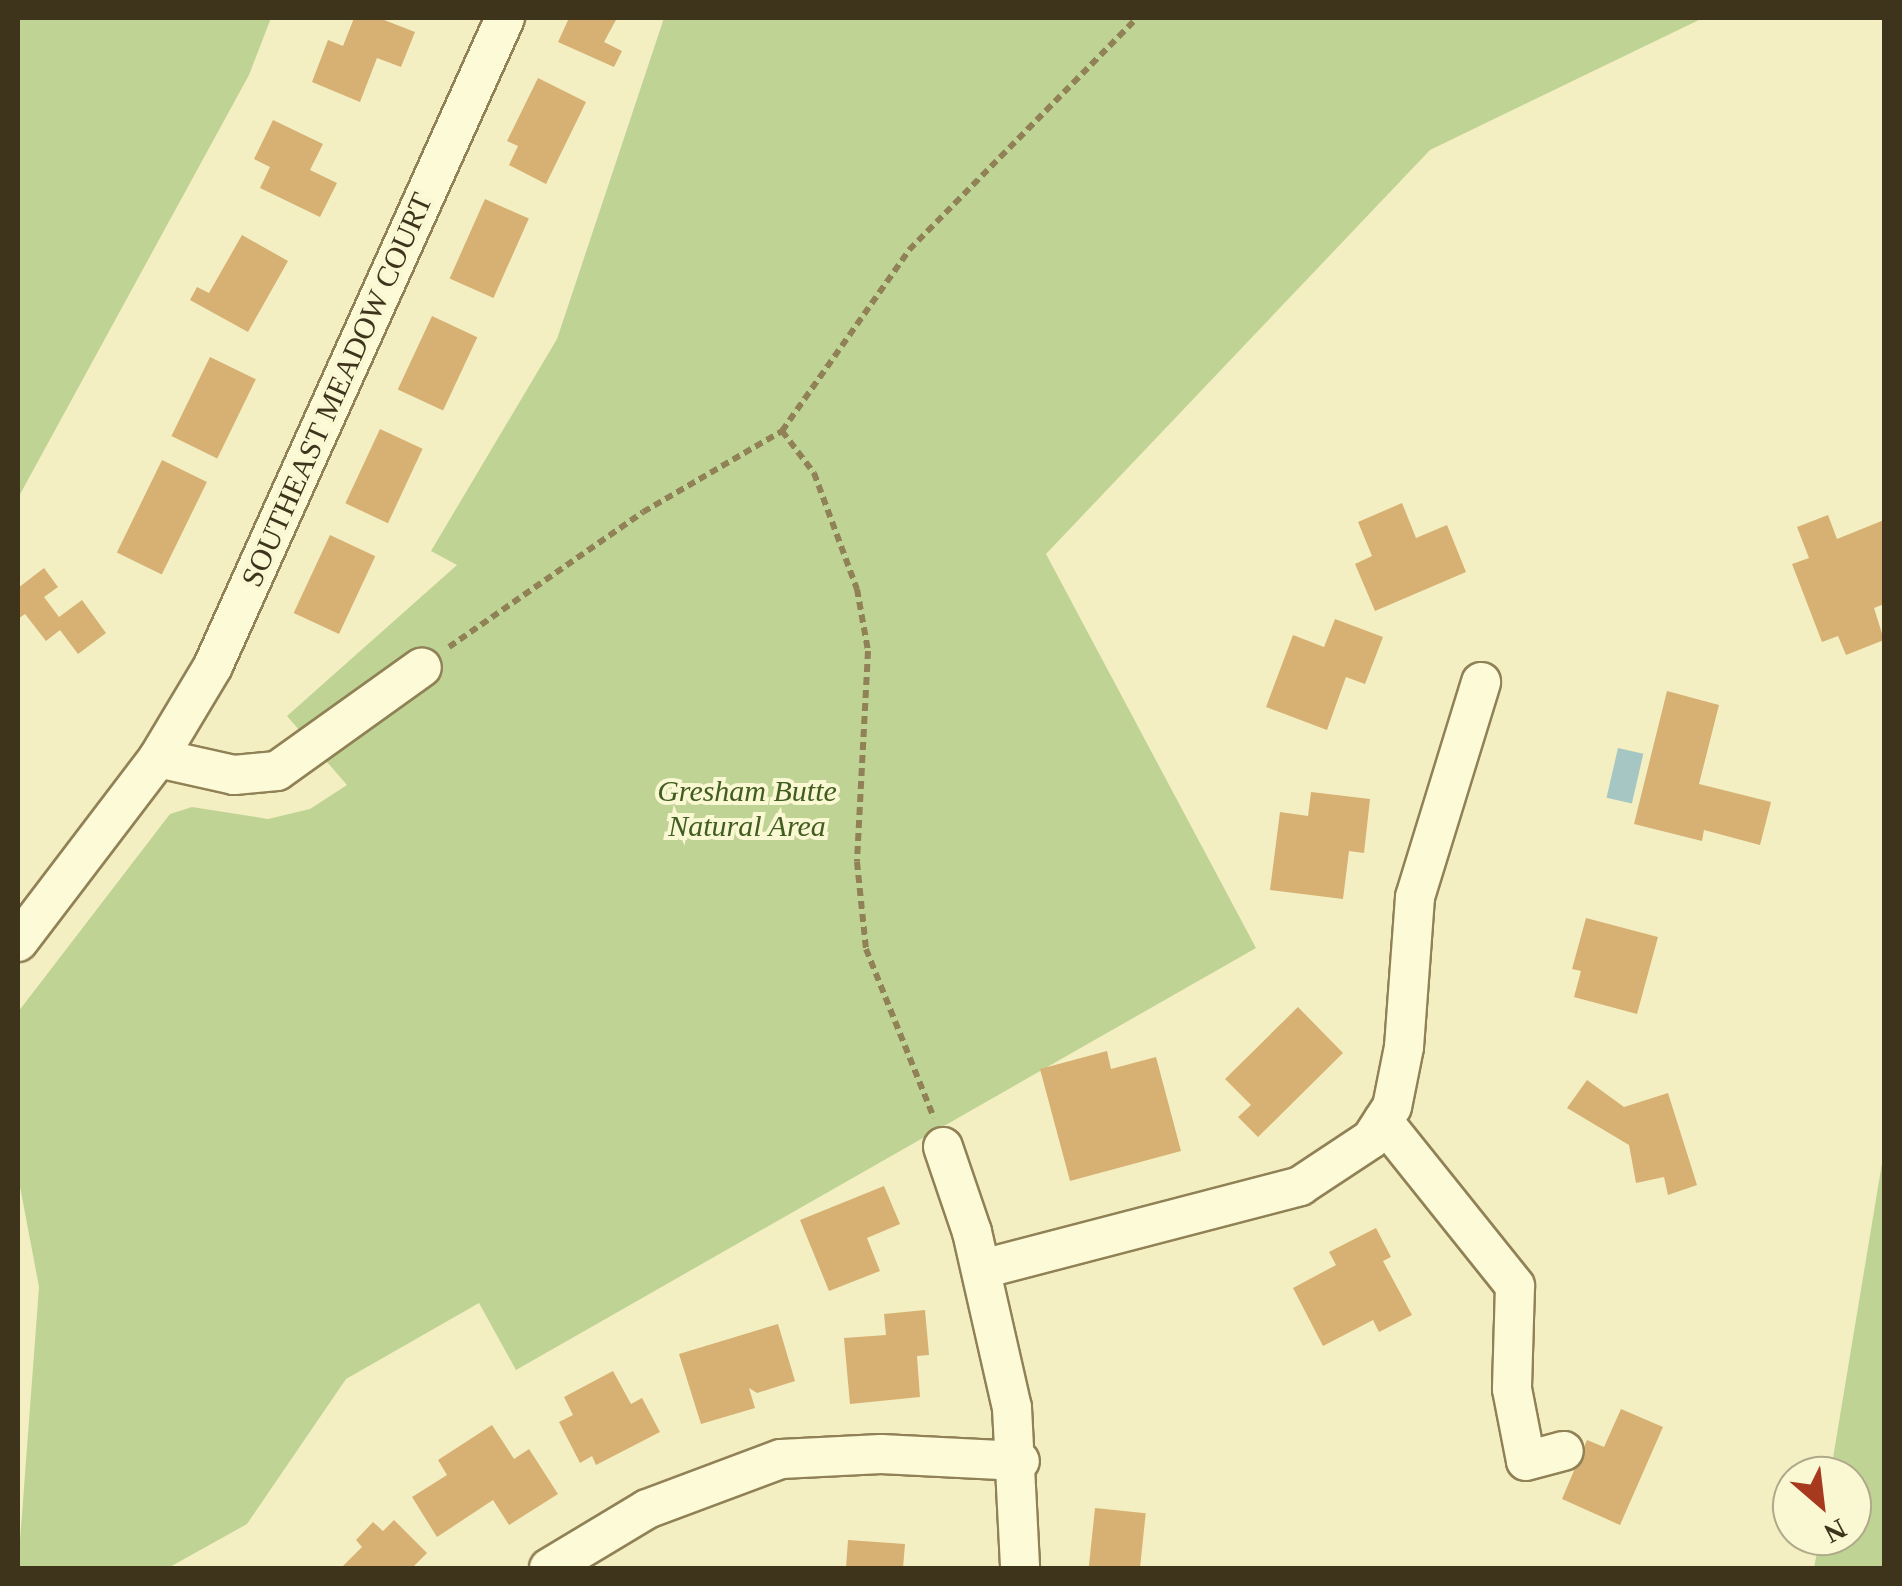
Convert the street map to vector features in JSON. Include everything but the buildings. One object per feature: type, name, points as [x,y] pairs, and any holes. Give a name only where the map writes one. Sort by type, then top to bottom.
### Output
[{"type":"street","name":"SOUTHEAST MEADOW COURT","points":[[18,942],[158,758],[220,651],[505,18]]},
{"type":"street","points":[[158,758],[234,775],[277,772],[422,668]]},
{"type":"street","points":[[982,1269],[1300,1186],[1342,1164],[1383,1121],[1404,1047],[1415,897],[1481,682]]},
{"type":"street","points":[[1383,1121],[1514,1286],[1512,1388],[1526,1461],[1564,1451]]},
{"type":"street","points":[[943,1148],[982,1269],[1020,1461],[1020,1568]]},
{"type":"street","points":[[549,1568],[647,1509],[781,1459],[882,1454],[1020,1461]]},
{"type":"path","points":[[422,668],[642,512],[782,430],[908,250],[1136,18]]},
{"type":"path","points":[[782,430],[814,473],[857,590],[868,650],[857,862],[866,949],[943,1148]]},
{"type":"green space","points":[[18,18],[271,18],[249,75],[18,498]]},
{"type":"green space","name":"Gresham Butte Natural Area","points":[[664,18],[1703,18],[1430,150],[1046,554],[1256,948],[516,1370],[479,1303],[346,1379],[247,1524],[168,1568],[18,1568],[39,1287],[18,1176],[18,1012],[170,814],[192,807],[268,819],[310,809],[347,785],[287,716],[457,565],[431,551],[557,339]]},
{"type":"green space","points":[[1884,1151],[1884,1568],[1814,1568],[1816,1556],[1872,1556],[1872,1456],[1833,1456]]},
{"type":"water","points":[[1618,748],[1643,754],[1632,804],[1607,798]]}]
